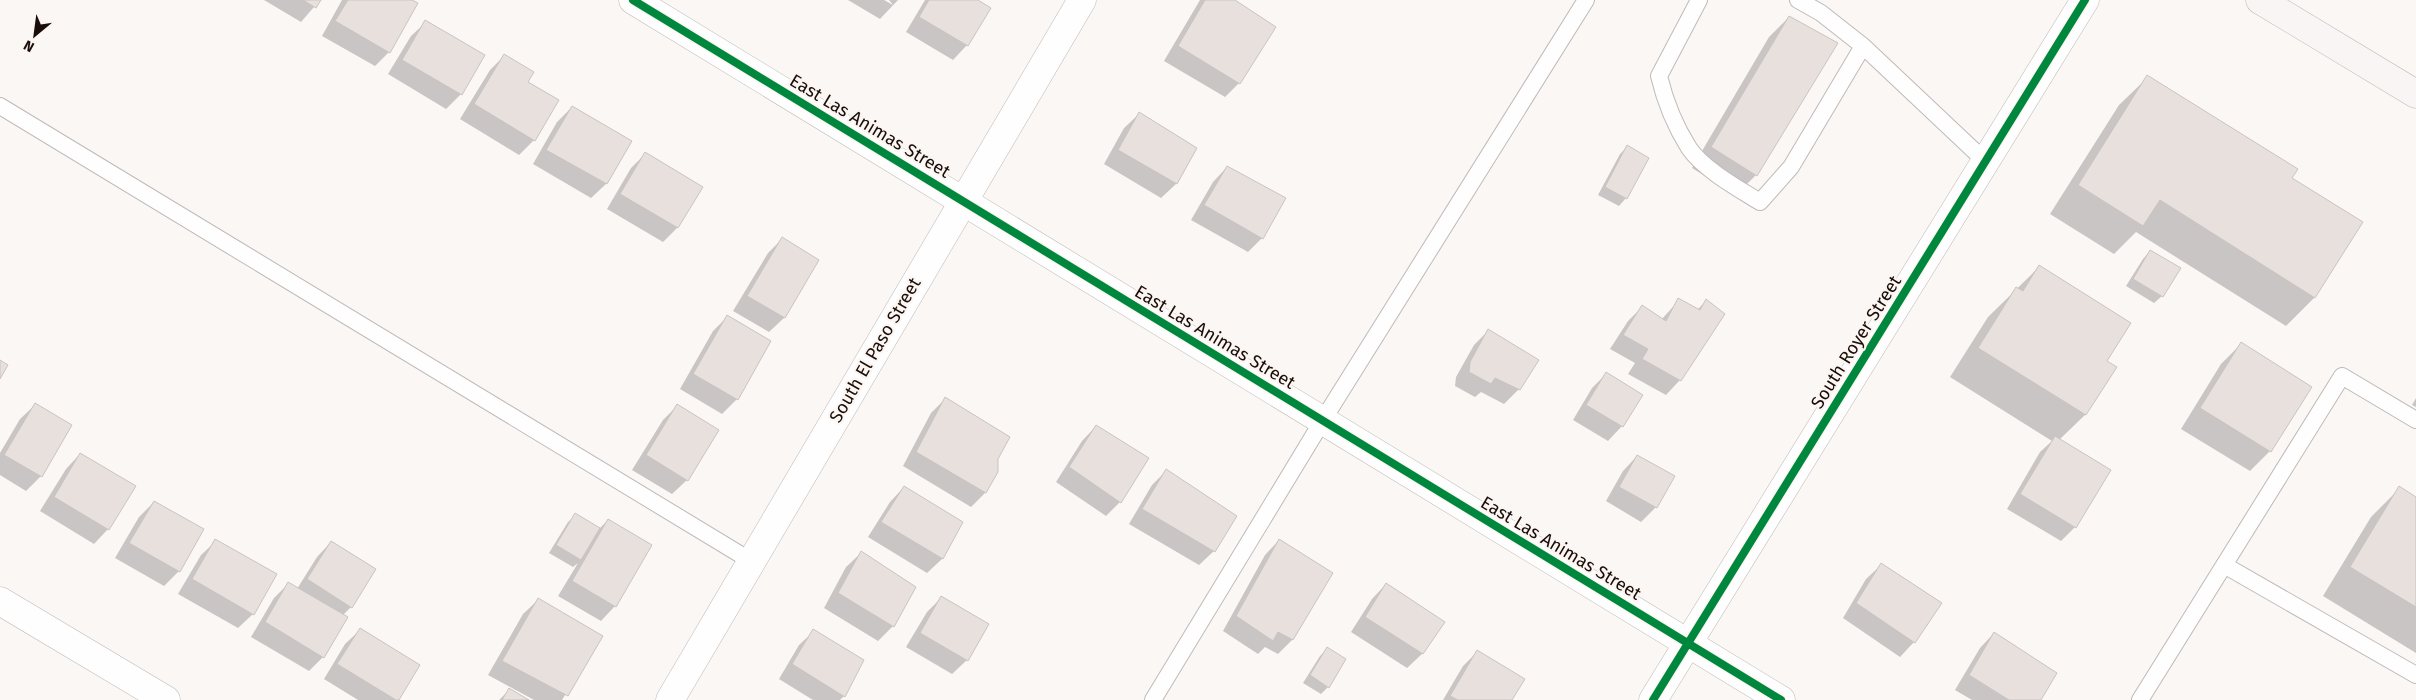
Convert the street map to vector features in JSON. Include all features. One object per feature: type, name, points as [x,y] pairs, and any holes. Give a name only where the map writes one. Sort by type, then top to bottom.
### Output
[{"type":"main road","points":[[2260,0],[2416,94]]},
{"type":"street","name":"East Las Animas Street","points":[[634,0],[1781,700]]},
{"type":"street","name":"South El Paso Street","points":[[670,700],[962,200],[1082,0]]},
{"type":"street","name":"South Royer Street","points":[[1652,700],[2085,0]]},
{"type":"street","points":[[0,601],[166,700]]},
{"type":"lane","points":[[1153,700],[1323,420],[1586,0]]},
{"type":"lane","points":[[1699,0],[1659,76],[1665,102],[1690,149],[1721,177],[1760,202],[1791,167],[1863,46]]},
{"type":"lane","points":[[1798,0],[1822,13],[1863,46],[1985,161]]},
{"type":"lane","points":[[0,106],[751,561]]},
{"type":"lane","points":[[2140,700],[2342,376],[2416,420]]},
{"type":"lane","points":[[2224,565],[2416,674]]},
{"type":"building","points":[[303,0],[321,0],[316,8]]},
{"type":"building","points":[[348,0],[412,0],[418,3],[390,53],[335,21]]},
{"type":"building","points":[[929,0],[978,0],[991,8],[968,46],[919,17]]},
{"type":"building","points":[[1205,0],[1235,0],[1276,27],[1240,84],[1178,46]]},
{"type":"building","points":[[1789,16],[1838,43],[1757,176],[1711,147]]},
{"type":"building","points":[[425,20],[485,55],[462,95],[402,60]]},
{"type":"building","points":[[504,54],[534,72],[528,82],[559,100],[535,141],[474,104]]},
{"type":"building","points":[[2147,75],[2298,169],[2292,178],[2363,222],[2315,298],[2160,200],[2143,226],[2078,185]]},
{"type":"building","points":[[572,106],[632,141],[607,184],[546,150]]},
{"type":"building","points":[[1139,112],[1197,148],[1177,184],[1118,150]]},
{"type":"building","points":[[1627,145],[1649,158],[1627,199],[1605,187]]},
{"type":"building","points":[[645,152],[703,187],[678,228],[620,194]]},
{"type":"building","points":[[1227,166],[1286,198],[1263,239],[1204,205]]},
{"type":"building","points":[[782,237],[819,260],[785,318],[747,296]]},
{"type":"building","points":[[2150,250],[2181,268],[2163,297],[2133,279]]},
{"type":"building","points":[[2039,265],[2131,323],[2107,361],[2117,367],[2086,415],[1978,348],[2016,287],[2023,291]]},
{"type":"building","points":[[1678,298],[1700,310],[1706,299],[1725,314],[1681,381],[1642,359],[1648,349],[1623,335],[1642,305],[1666,321]]},
{"type":"building","points":[[727,315],[771,341],[738,400],[693,374]]},
{"type":"building","points":[[1488,329],[1539,360],[1520,390],[1495,378],[1491,384],[1469,372],[1470,362]]},
{"type":"building","points":[[2241,342],[2312,387],[2271,452],[2200,408]]},
{"type":"building","points":[[0,360],[8,365],[0,379]]},
{"type":"building","points":[[1606,372],[1643,395],[1623,427],[1586,405]]},
{"type":"building","points":[[945,397],[1010,437],[998,459],[998,472],[986,493],[916,452]]},
{"type":"building","points":[[35,403],[72,425],[42,477],[4,455]]},
{"type":"building","points":[[677,404],[719,430],[688,481],[646,455]]},
{"type":"building","points":[[1096,425],[1149,458],[1121,503],[1069,467]]},
{"type":"building","points":[[2055,436],[2111,470],[2076,528],[2020,494]]},
{"type":"building","points":[[80,453],[136,486],[109,530],[54,497]]},
{"type":"building","points":[[1637,455],[1675,476],[1657,508],[1619,487]]},
{"type":"building","points":[[1166,469],[1237,516],[1215,552],[1142,509]]},
{"type":"building","points":[[904,486],[963,522],[943,559],[881,522]]},
{"type":"building","points":[[2399,486],[2416,497],[2416,607],[2350,567]]},
{"type":"building","points":[[154,501],[204,529],[180,572],[129,543]]},
{"type":"building","points":[[575,513],[600,528],[581,560],[556,545]]},
{"type":"building","points":[[608,519],[652,545],[616,607],[572,581]]},
{"type":"building","points":[[215,539],[277,574],[254,615],[192,579]]},
{"type":"building","points":[[1279,539],[1333,573],[1293,640],[1278,632],[1273,641],[1236,616]]},
{"type":"building","points":[[331,541],[376,569],[352,608],[307,579]]},
{"type":"building","points":[[861,551],[916,587],[894,627],[838,593]]},
{"type":"building","points":[[1881,563],[1942,603],[1915,643],[1856,603]]},
{"type":"building","points":[[288,582],[348,617],[324,658],[265,622]]},
{"type":"building","points":[[1386,583],[1445,622],[1423,654],[1365,617]]},
{"type":"building","points":[[941,596],[989,624],[968,661],[920,633]]},
{"type":"building","points":[[538,598],[603,636],[568,696],[502,661]]},
{"type":"building","points":[[360,628],[420,665],[399,700],[396,700],[337,664]]},
{"type":"building","points":[[813,629],[864,660],[845,697],[792,664]]},
{"type":"building","points":[[1994,632],[2057,673],[2041,700],[2009,700],[1969,675]]},
{"type":"building","points":[[1327,647],[1346,659],[1329,688],[1310,675]]},
{"type":"building","points":[[1477,650],[1525,679],[1512,700],[1458,700],[1450,696]]},
{"type":"building","points":[[509,688],[529,700],[502,700]]},
{"type":"cycle path","points":[[633,0],[1781,700]]},
{"type":"cycle path","points":[[1653,700],[2085,0]]}]
